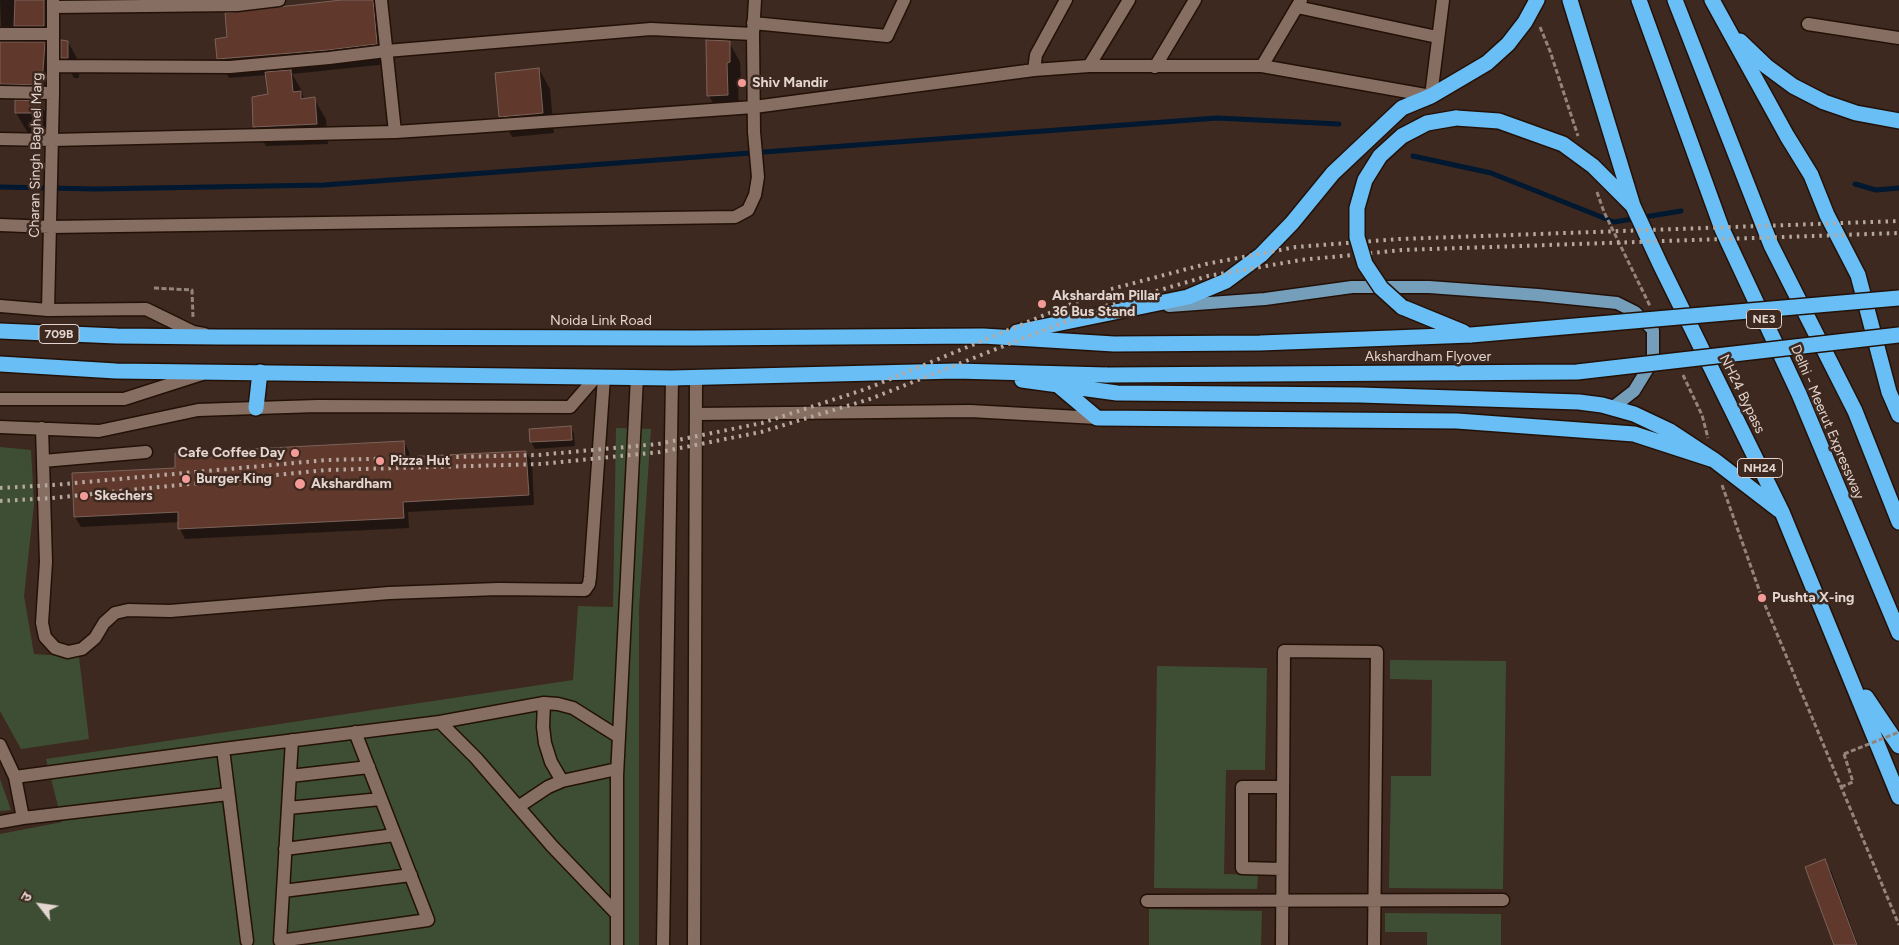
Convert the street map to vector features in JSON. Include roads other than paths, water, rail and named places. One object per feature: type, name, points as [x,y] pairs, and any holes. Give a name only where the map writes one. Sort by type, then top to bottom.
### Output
[{"type":"highway","name":"NH24 Bypass","points":[[1570,0],[1633,206],[1782,512],[1899,797]]},
{"type":"highway","name":"Delhi - Meerut Expressway","points":[[1639,0],[1722,229],[1799,394],[1899,633]]},
{"type":"highway","name":"Delhi - Meerut Expressway","points":[[1676,0],[1771,245],[1855,411],[1899,522]]},
{"type":"highway","points":[[1712,0],[1787,136],[1811,175],[1826,215],[1858,275],[1889,392],[1899,415]]},
{"type":"highway","points":[[984,336],[1030,330],[1188,297],[1226,281],[1261,255],[1292,223],[1334,173],[1402,108],[1431,96],[1487,63],[1508,44],[1525,22],[1534,5]]},
{"type":"highway","points":[[1721,16],[1742,43],[1793,86],[1824,102],[1856,113],[1899,121]]},
{"type":"highway","points":[[1471,335],[1402,308],[1381,288],[1366,264],[1357,236],[1357,208],[1365,180],[1380,156],[1402,136],[1427,123],[1456,118],[1499,121],[1563,144],[1587,162],[1633,206]]},
{"type":"highway","name":"Akshardham Flyover","points":[[984,336],[1114,344],[1260,343],[1471,335],[1899,298]]},
{"type":"highway","name":"709B","points":[[0,331],[117,336],[218,337]]},
{"type":"highway","name":"Akshardham Flyover","points":[[956,371],[1107,375],[1577,372],[1899,335]]},
{"type":"highway","name":"Noida Link Road","points":[[218,337],[694,338],[984,336]]},
{"type":"highway","points":[[0,364],[116,371],[672,378],[956,371],[1059,386],[1117,392],[1360,395],[1579,402],[1634,414],[1670,431],[1714,460],[1782,512]]},
{"type":"highway","points":[[256,408],[260,372]]},
{"type":"highway","points":[[1059,386],[1097,418],[1457,421],[1634,434],[1714,460]]},
{"type":"highway","points":[[1850,676],[1899,746]]},
{"type":"main road","points":[[1131,309],[1265,299],[1352,287],[1429,287],[1617,303],[1635,312],[1653,330],[1653,360],[1634,390],[1612,408]]},
{"type":"street","points":[[53,4],[237,5],[278,0]]},
{"type":"street","points":[[380,0],[395,132]]},
{"type":"street","points":[[0,225],[50,227],[735,216],[748,210],[755,195],[758,177],[754,132],[753,28],[755,0]]},
{"type":"street","points":[[53,66],[230,67],[386,51],[651,29],[753,28],[887,36],[904,0]]},
{"type":"street","points":[[1034,70],[1036,55],[1066,0]]},
{"type":"street","points":[[1089,66],[1129,0]]},
{"type":"street","points":[[1155,67],[1195,0]]},
{"type":"street","points":[[0,139],[52,145],[395,132],[754,107],[1034,70],[1089,66],[1262,66],[1431,96],[1443,0]]},
{"type":"street","points":[[1262,66],[1299,3],[1437,37]]},
{"type":"street","name":"Charan Singh Baghel Marg","points":[[48,310],[54,93],[53,4]]},
{"type":"street","points":[[1808,24],[1899,38]]},
{"type":"street","points":[[0,34],[53,34]]},
{"type":"street","points":[[0,92],[54,93]]},
{"type":"street","points":[[0,306],[48,310],[146,309],[193,332],[218,337]]},
{"type":"street","points":[[0,399],[124,399],[212,372]]},
{"type":"street","points":[[0,427],[99,431],[198,410],[318,406],[570,407],[600,377]]},
{"type":"street","points":[[42,428],[46,562],[42,623],[45,637],[55,648],[68,652],[82,649],[95,638],[104,623],[115,613],[128,610],[170,611],[389,593],[498,589],[585,590],[589,584],[590,577],[600,377]]},
{"type":"street","points":[[617,945],[617,769],[637,377]]},
{"type":"street","points":[[663,945],[672,378]]},
{"type":"street","points":[[694,945],[696,378]]},
{"type":"street","points":[[696,414],[970,411],[1097,418]]},
{"type":"street","points":[[43,461],[146,452]]},
{"type":"street","points":[[1282,945],[1284,651],[1377,652],[1374,945]]},
{"type":"street","points":[[15,776],[223,748],[440,722],[544,704],[558,704],[574,708],[619,737]]},
{"type":"street","points":[[544,704],[543,727],[545,743],[551,762],[562,781]]},
{"type":"street","points":[[440,722],[476,758],[558,853],[617,914]]},
{"type":"street","points":[[292,740],[280,941],[428,920],[355,732]]},
{"type":"street","points":[[0,745],[15,776],[23,818]]},
{"type":"street","points":[[223,748],[247,941]]},
{"type":"street","points":[[290,776],[368,767]]},
{"type":"street","points":[[518,807],[548,787],[562,781],[617,769]]},
{"type":"street","points":[[1282,869],[1242,868],[1242,787],[1283,787]]},
{"type":"street","points":[[0,822],[228,794]]},
{"type":"street","points":[[288,808],[381,799]]},
{"type":"street","points":[[285,849],[395,835]]},
{"type":"street","points":[[283,891],[411,875]]},
{"type":"street","points":[[1147,901],[1504,900]]},
{"type":"waterway","points":[[0,187],[95,189],[324,185],[1217,118],[1339,124]]},
{"type":"waterway","points":[[1413,156],[1491,173],[1614,222],[1681,211]]},
{"type":"waterway","points":[[1855,184],[1876,190],[1899,188]]},
{"type":"railway","points":[[0,488],[53,485],[327,460],[538,455],[658,444],[762,423],[866,389],[1100,292],[1206,264],[1296,247],[1399,239],[1899,221]]},
{"type":"railway","points":[[0,501],[52,498],[326,470],[542,464],[660,452],[761,432],[870,399],[1105,306],[1208,276],[1301,260],[1402,250],[1899,233]]},
{"type":"place","name":"Shiv Mandir","points":[[742,83]]},
{"type":"place","name":"Akshardam Pillar 36 Bus Stand","points":[[1042,304]]},
{"type":"place","name":"Cafe Coffee Day","points":[[295,453]]},
{"type":"place","name":"Pizza Hut","points":[[380,461]]},
{"type":"place","name":"Burger King","points":[[186,479]]},
{"type":"place","name":"Akshardham","points":[[300,484]]},
{"type":"place","name":"Skechers","points":[[84,496]]},
{"type":"place","name":"Pushta X-ing","points":[[1762,598]]}]
